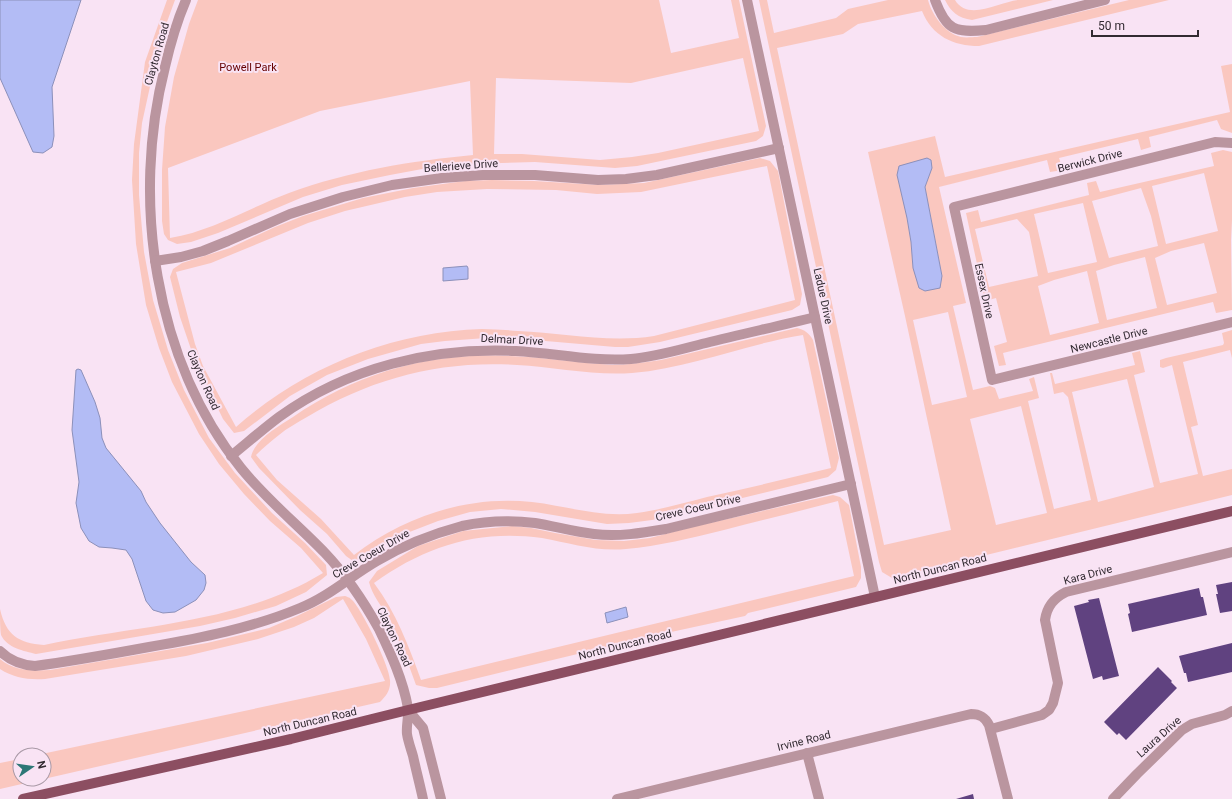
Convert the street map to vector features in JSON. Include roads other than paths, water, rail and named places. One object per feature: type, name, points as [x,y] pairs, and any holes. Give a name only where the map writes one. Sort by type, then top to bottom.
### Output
[{"type":"main road","name":"North Duncan Road","points":[[23,799],[291,739],[1232,511]]},
{"type":"street","name":"Clayton Road","points":[[186,0],[169,48],[152,129],[150,219],[155,261],[166,315],[181,362],[213,429],[231,456],[266,496],[326,554],[363,602],[396,667],[408,710]]},
{"type":"street","name":"Ladue Drive","points":[[747,0],[875,597]]},
{"type":"street","points":[[934,0],[944,20],[951,26],[968,32],[986,30],[1105,0]]},
{"type":"street","name":"Berwick Drive","points":[[954,207],[1215,142],[1232,143]]},
{"type":"street","name":"Bellerieve Drive","points":[[155,261],[181,257],[203,251],[290,214],[342,197],[392,185],[442,178],[483,175],[535,175],[598,180],[626,179],[657,175],[779,148]]},
{"type":"street","name":"Essex Drive","points":[[954,207],[992,380]]},
{"type":"street","name":"Delmar Drive","points":[[231,456],[280,416],[310,398],[346,380],[376,368],[411,358],[477,350],[516,351],[606,359],[630,359],[659,355],[815,317]]},
{"type":"street","name":"Newcastle Drive","points":[[992,380],[1232,322]]},
{"type":"street","name":"Creve Coeur Drive","points":[[2,653],[14,661],[25,665],[35,666],[230,632],[302,608],[322,597],[377,561],[414,542],[430,535],[464,526],[490,522],[516,522],[534,523],[592,534],[639,534],[666,529],[851,484]]},
{"type":"street","name":"Kara Drive","points":[[991,729],[1042,715],[1049,710],[1053,703],[1058,683],[1045,620],[1046,612],[1051,603],[1058,596],[1066,592],[1232,552]]},
{"type":"street","points":[[408,710],[407,734],[423,799]]},
{"type":"street","points":[[408,710],[423,728],[441,799]]},
{"type":"street","name":"Laura Drive","points":[[1113,799],[1182,730],[1192,724],[1232,711]]},
{"type":"street","name":"Irvine Road","points":[[617,799],[971,714],[981,716],[986,720],[991,729]]},
{"type":"street","points":[[991,729],[1008,799]]},
{"type":"street","points":[[807,753],[819,799]]},
{"type":"water","points":[[0,0],[81,0],[52,87],[54,136],[52,147],[43,153],[33,152],[0,78]]},
{"type":"water","points":[[927,158],[931,160],[932,168],[925,187],[942,276],[940,288],[925,291],[919,288],[913,268],[907,218],[897,175],[899,166]]},
{"type":"water","points":[[467,266],[468,279],[443,281],[443,268]]},
{"type":"water","points":[[76,370],[81,370],[95,402],[100,418],[102,438],[106,448],[141,491],[146,502],[160,523],[191,562],[205,575],[206,583],[204,590],[196,600],[175,612],[163,613],[153,610],[146,601],[132,559],[126,550],[99,547],[89,541],[81,528],[76,503],[79,482],[72,430]]},
{"type":"water","points":[[626,607],[628,617],[607,623],[605,613]]},
{"type":"park label","name":"Powell Park","points":[[248,67]]}]
